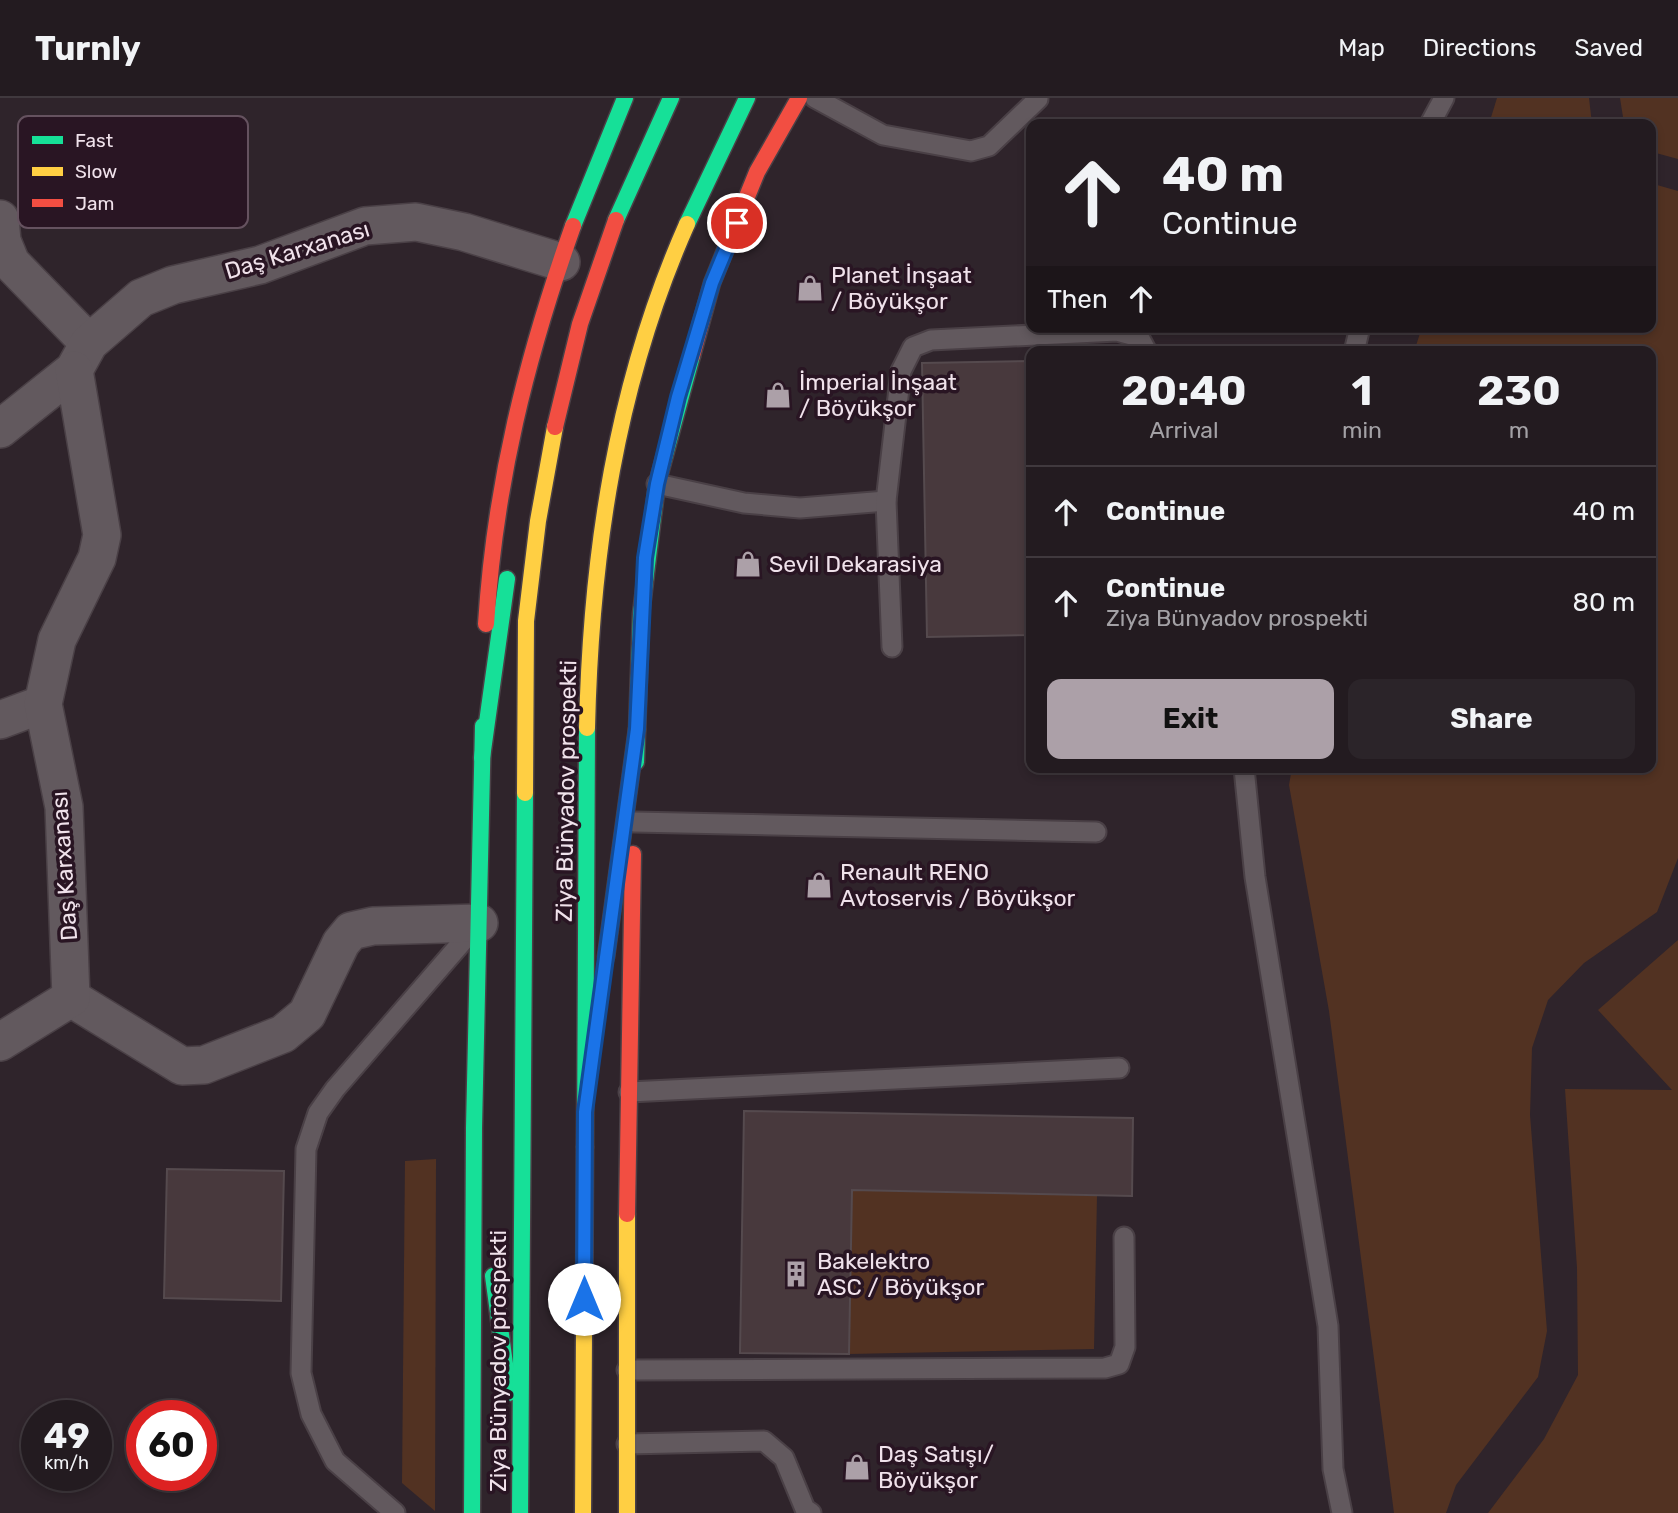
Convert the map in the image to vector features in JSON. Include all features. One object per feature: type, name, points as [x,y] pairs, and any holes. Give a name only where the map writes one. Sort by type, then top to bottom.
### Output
[{"type":"main road","name":"Ziya Bünyadov prospekti","points":[[472,1513],[474,1128],[486,616],[493,532],[502,468],[534,342],[561,262],[625,98]]},
{"type":"main road","name":"Ziya Bünyadov prospekti","points":[[520,1513],[526,621],[535,540],[571,355],[606,251],[671,98]]},
{"type":"main road","name":"Ziya Bünyadov prospekti","points":[[583,1513],[586,818],[597,545],[610,467],[633,370],[663,278],[707,174],[747,98]]},
{"type":"main road","points":[[627,1513],[629,1092],[634,822],[645,558],[657,484],[712,283],[757,172],[799,98]]},
{"type":"main road","points":[[524,500],[538,446],[571,355]]},
{"type":"main road","points":[[482,758],[510,562]]},
{"type":"main road","points":[[585,1112],[637,729]]},
{"type":"main road","points":[[474,1128],[520,1482]]},
{"type":"street","points":[[0,219],[2,241],[11,263],[82,357]]},
{"type":"street","name":"Daş Karxanası","points":[[0,429],[82,357],[141,298],[173,285],[260,265],[365,226],[415,222],[464,232],[561,262]]},
{"type":"street","name":"Daş Karxanası","points":[[71,998],[64,807],[43,704],[57,640],[97,558],[102,535],[82,357]]},
{"type":"street","points":[[0,720],[43,704]]},
{"type":"street","points":[[0,1042],[71,998],[182,1066],[204,1066],[283,1034],[307,1014],[341,943],[351,931],[373,926],[479,923]]},
{"type":"lane","points":[[815,98],[883,135],[971,151],[989,146],[1038,99]]},
{"type":"lane","points":[[1433,119],[1444,98]]},
{"type":"lane","points":[[892,647],[886,501],[901,371],[913,347],[931,340],[1076,333]]},
{"type":"lane","points":[[1124,333],[1139,337],[1144,346]]},
{"type":"lane","points":[[657,484],[744,503],[800,508],[886,501]]},
{"type":"lane","points":[[1245,773],[1255,877],[1328,1326],[1333,1469],[1342,1513]]},
{"type":"lane","points":[[634,822],[1096,832]]},
{"type":"lane","points":[[395,1513],[335,1461],[311,1414],[301,1373],[306,1149],[318,1113],[335,1088],[479,923]]},
{"type":"lane","points":[[629,1092],[1118,1068]]},
{"type":"lane","points":[[627,1370],[1105,1368],[1119,1364],[1125,1347],[1124,1237]]},
{"type":"lane","points":[[627,1444],[764,1441],[784,1458],[805,1509],[811,1513]]},
{"type":"shaded area","points":[[1497,98],[1589,98],[1591,119],[1491,119]]},
{"type":"shaded area","points":[[1620,98],[1678,98],[1678,159],[1656,153],[1656,119],[1623,117]]},
{"type":"shaded area","points":[[1656,185],[1678,191],[1678,858],[1657,912],[1584,963],[1548,1000],[1532,1048],[1530,1115],[1547,1331],[1538,1377],[1456,1485],[1446,1513],[1394,1513],[1329,1011],[1289,785],[1291,773],[1656,773],[1656,346],[1416,346],[1420,333],[1656,333]]},
{"type":"shaded area","points":[[1678,940],[1678,1513],[1488,1513],[1544,1439],[1578,1375],[1577,1268],[1565,1089],[1672,1090],[1598,1010]]},
{"type":"shaded area","points":[[436,1159],[435,1511],[402,1483],[405,1161]]},
{"type":"shaded area","points":[[852,1190],[1097,1195],[1094,1349],[849,1354]]},
{"type":"building","points":[[1026,361],[1026,635],[927,637],[922,363]]},
{"type":"building","name":"Bakelektro ASC / Böyükşor","points":[[744,1111],[1133,1118],[1132,1196],[852,1190],[849,1354],[740,1353]]},
{"type":"building","points":[[167,1169],[284,1171],[281,1301],[164,1298]]},
{"type":"traffic: fast","points":[[573,226],[625,98]]},
{"type":"traffic: fast","points":[[616,220],[671,98]]},
{"type":"traffic: fast","points":[[687,224],[747,98]]},
{"type":"traffic: fast","points":[[636,762],[641,614],[657,484],[692,356]]},
{"type":"traffic: fast","points":[[482,758],[507,579]]},
{"type":"traffic: fast","points":[[472,1513],[474,1128],[483,726]]},
{"type":"traffic: fast","points":[[585,1147],[587,728]]},
{"type":"traffic: fast","points":[[606,957],[637,729]]},
{"type":"traffic: fast","points":[[520,1513],[525,793]]},
{"type":"traffic: fast","points":[[493,1276],[509,1393]]},
{"type":"traffic: slow","points":[[587,728],[594,598],[612,471],[642,346],[662,284],[687,224]]},
{"type":"traffic: slow","points":[[525,793],[526,621],[538,521],[555,427]]},
{"type":"traffic: slow","points":[[583,1513],[585,1147]]},
{"type":"traffic: slow","points":[[627,1214],[627,1513]]},
{"type":"traffic: jam","points":[[692,356],[712,283],[757,172],[799,98]]},
{"type":"traffic: jam","points":[[555,427],[580,324],[616,220]]},
{"type":"traffic: jam","points":[[486,624],[497,521],[515,422],[541,324],[573,226]]},
{"type":"traffic: jam","points":[[627,1214],[633,854]]},
{"type":"place","name":"Planet İnşaat / Böyükşor","points":[[810,288]]},
{"type":"place","name":"İmperial İnşaat / Böyükşor","points":[[778,395]]},
{"type":"place","name":"Sevil Dekarasiya","points":[[748,564]]},
{"type":"place","name":"Renault RENO Avtoservis / Böyükşor","points":[[819,885]]},
{"type":"place","name":"Bakelektro ASC / Böyükşor","points":[[796,1274]]},
{"type":"place","name":"Daş Satışı/ Böyükşor","points":[[857,1467]]},
{"type":"route","points":[[584,1299],[585,1112],[637,729],[645,558],[657,484],[678,397],[712,283],[737,223]]}]
